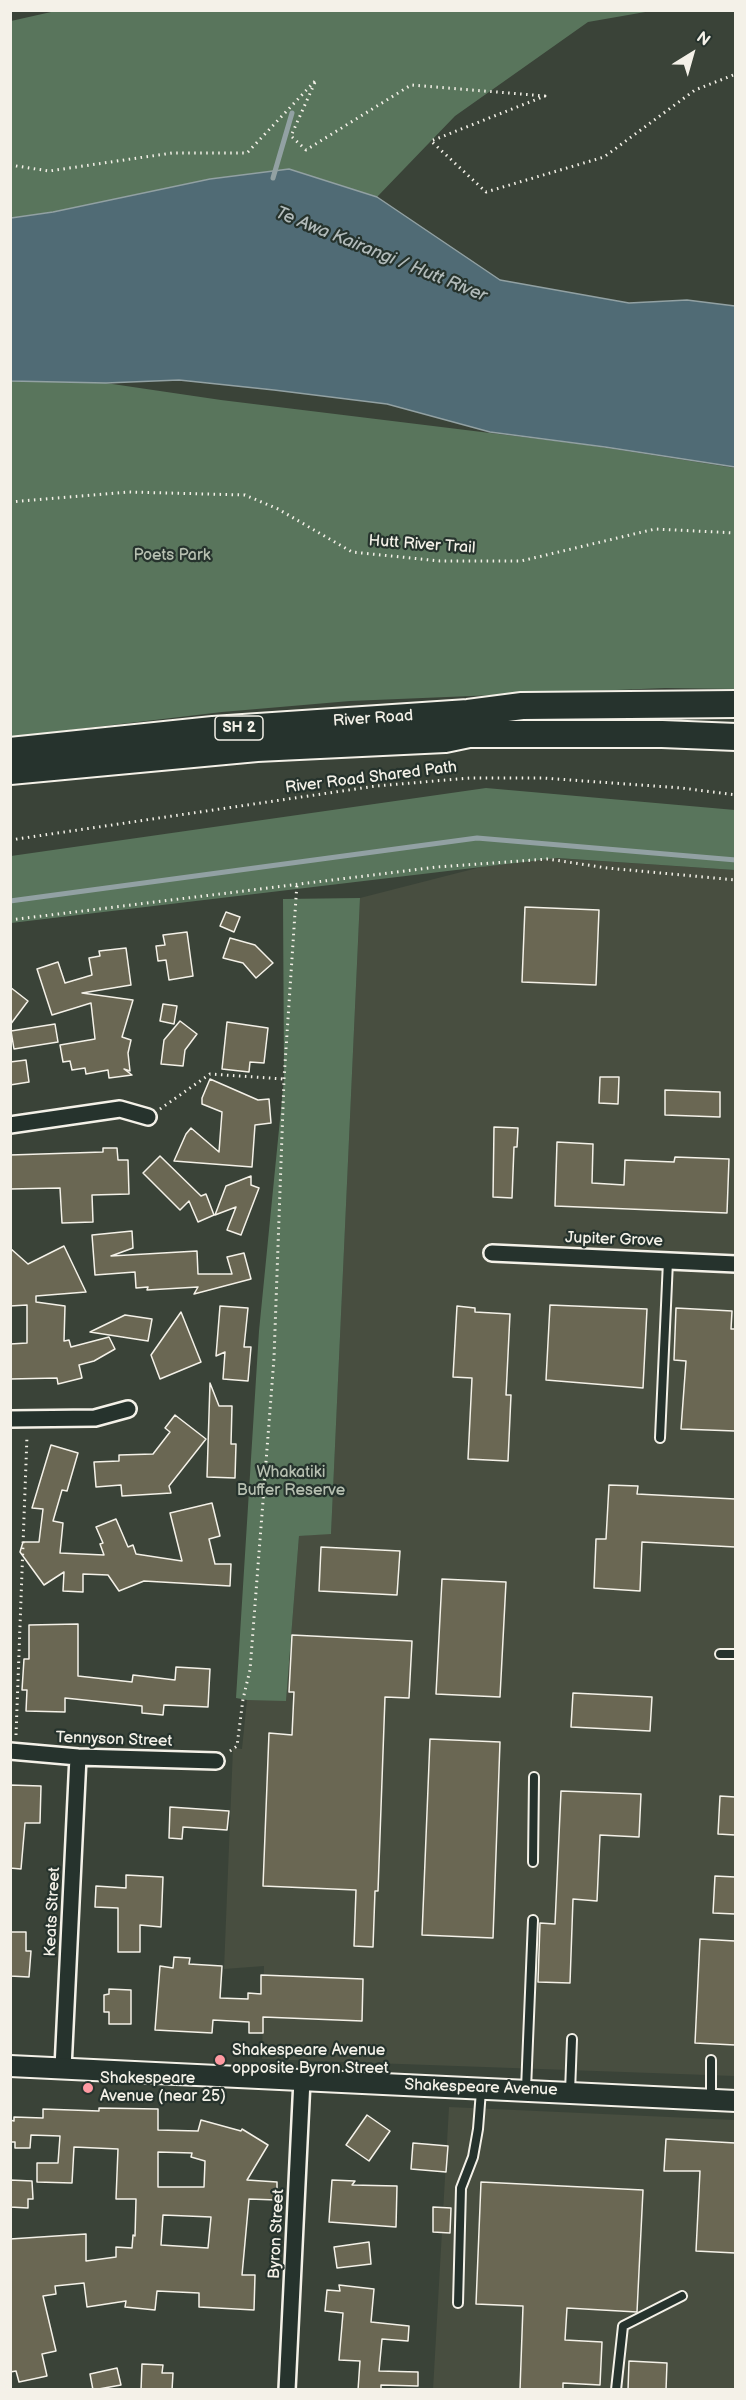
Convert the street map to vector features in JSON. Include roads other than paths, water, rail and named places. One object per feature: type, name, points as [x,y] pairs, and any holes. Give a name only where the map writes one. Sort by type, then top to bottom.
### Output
[{"type":"highway","name":"River Road","points":[[10,751],[213,730],[468,713],[522,706],[735,704]]},
{"type":"highway","points":[[468,713],[520,718],[658,717],[735,721]]},
{"type":"highway","name":"River Road","points":[[10,771],[256,748],[445,739],[469,734],[662,734],[735,737]]},
{"type":"highway","points":[[445,739],[469,744],[629,745],[735,752]]},
{"type":"street","points":[[10,1125],[120,1109],[148,1117]]},
{"type":"street","name":"Jupiter Grove","points":[[492,1253],[735,1264]]},
{"type":"street","points":[[10,1419],[95,1418],[128,1409]]},
{"type":"street","name":"Tennyson Street","points":[[13,1752],[78,1757],[216,1761]]},
{"type":"street","name":"Keats Street","points":[[63,2068],[78,1757]]},
{"type":"street","name":"Shakespeare Avenue","points":[[10,2066],[735,2101]]},
{"type":"street","name":"Byron Street","points":[[287,2390],[302,2080]]},
{"type":"lane","points":[[660,1438],[668,1261]]},
{"type":"lane","points":[[720,1654],[735,1654]]},
{"type":"lane","points":[[533,1862],[534,1777]]},
{"type":"lane","points":[[526,2091],[533,1920]]},
{"type":"lane","points":[[570,2092],[572,2039]]},
{"type":"lane","points":[[711,2060],[711,2099]]},
{"type":"lane","points":[[458,2303],[461,2188],[473,2157],[482,2089]]},
{"type":"lane","points":[[616,2390],[623,2326],[682,2296]]},
{"type":"water","name":"Te Awa Kairangi / Hutt River","points":[[289,169],[377,197],[500,280],[629,303],[687,300],[735,306],[735,467],[490,432],[387,404],[274,390],[179,380],[106,383],[11,381],[11,218],[53,212],[210,179]]},
{"type":"waterway","points":[[273,178],[292,113]]},
{"type":"waterway","points":[[10,901],[477,838],[736,860]]},
{"type":"place","name":"Shakespeare Avenue opposite Byron Street","points":[[220,2060]]},
{"type":"place","name":"Shakespeare Avenue (near 25)","points":[[88,2088]]},
{"type":"park label","name":"Poets Park","points":[[172,556]]},
{"type":"park label","name":"Whakatiki Buffer Reserve","points":[[291,1482]]}]
